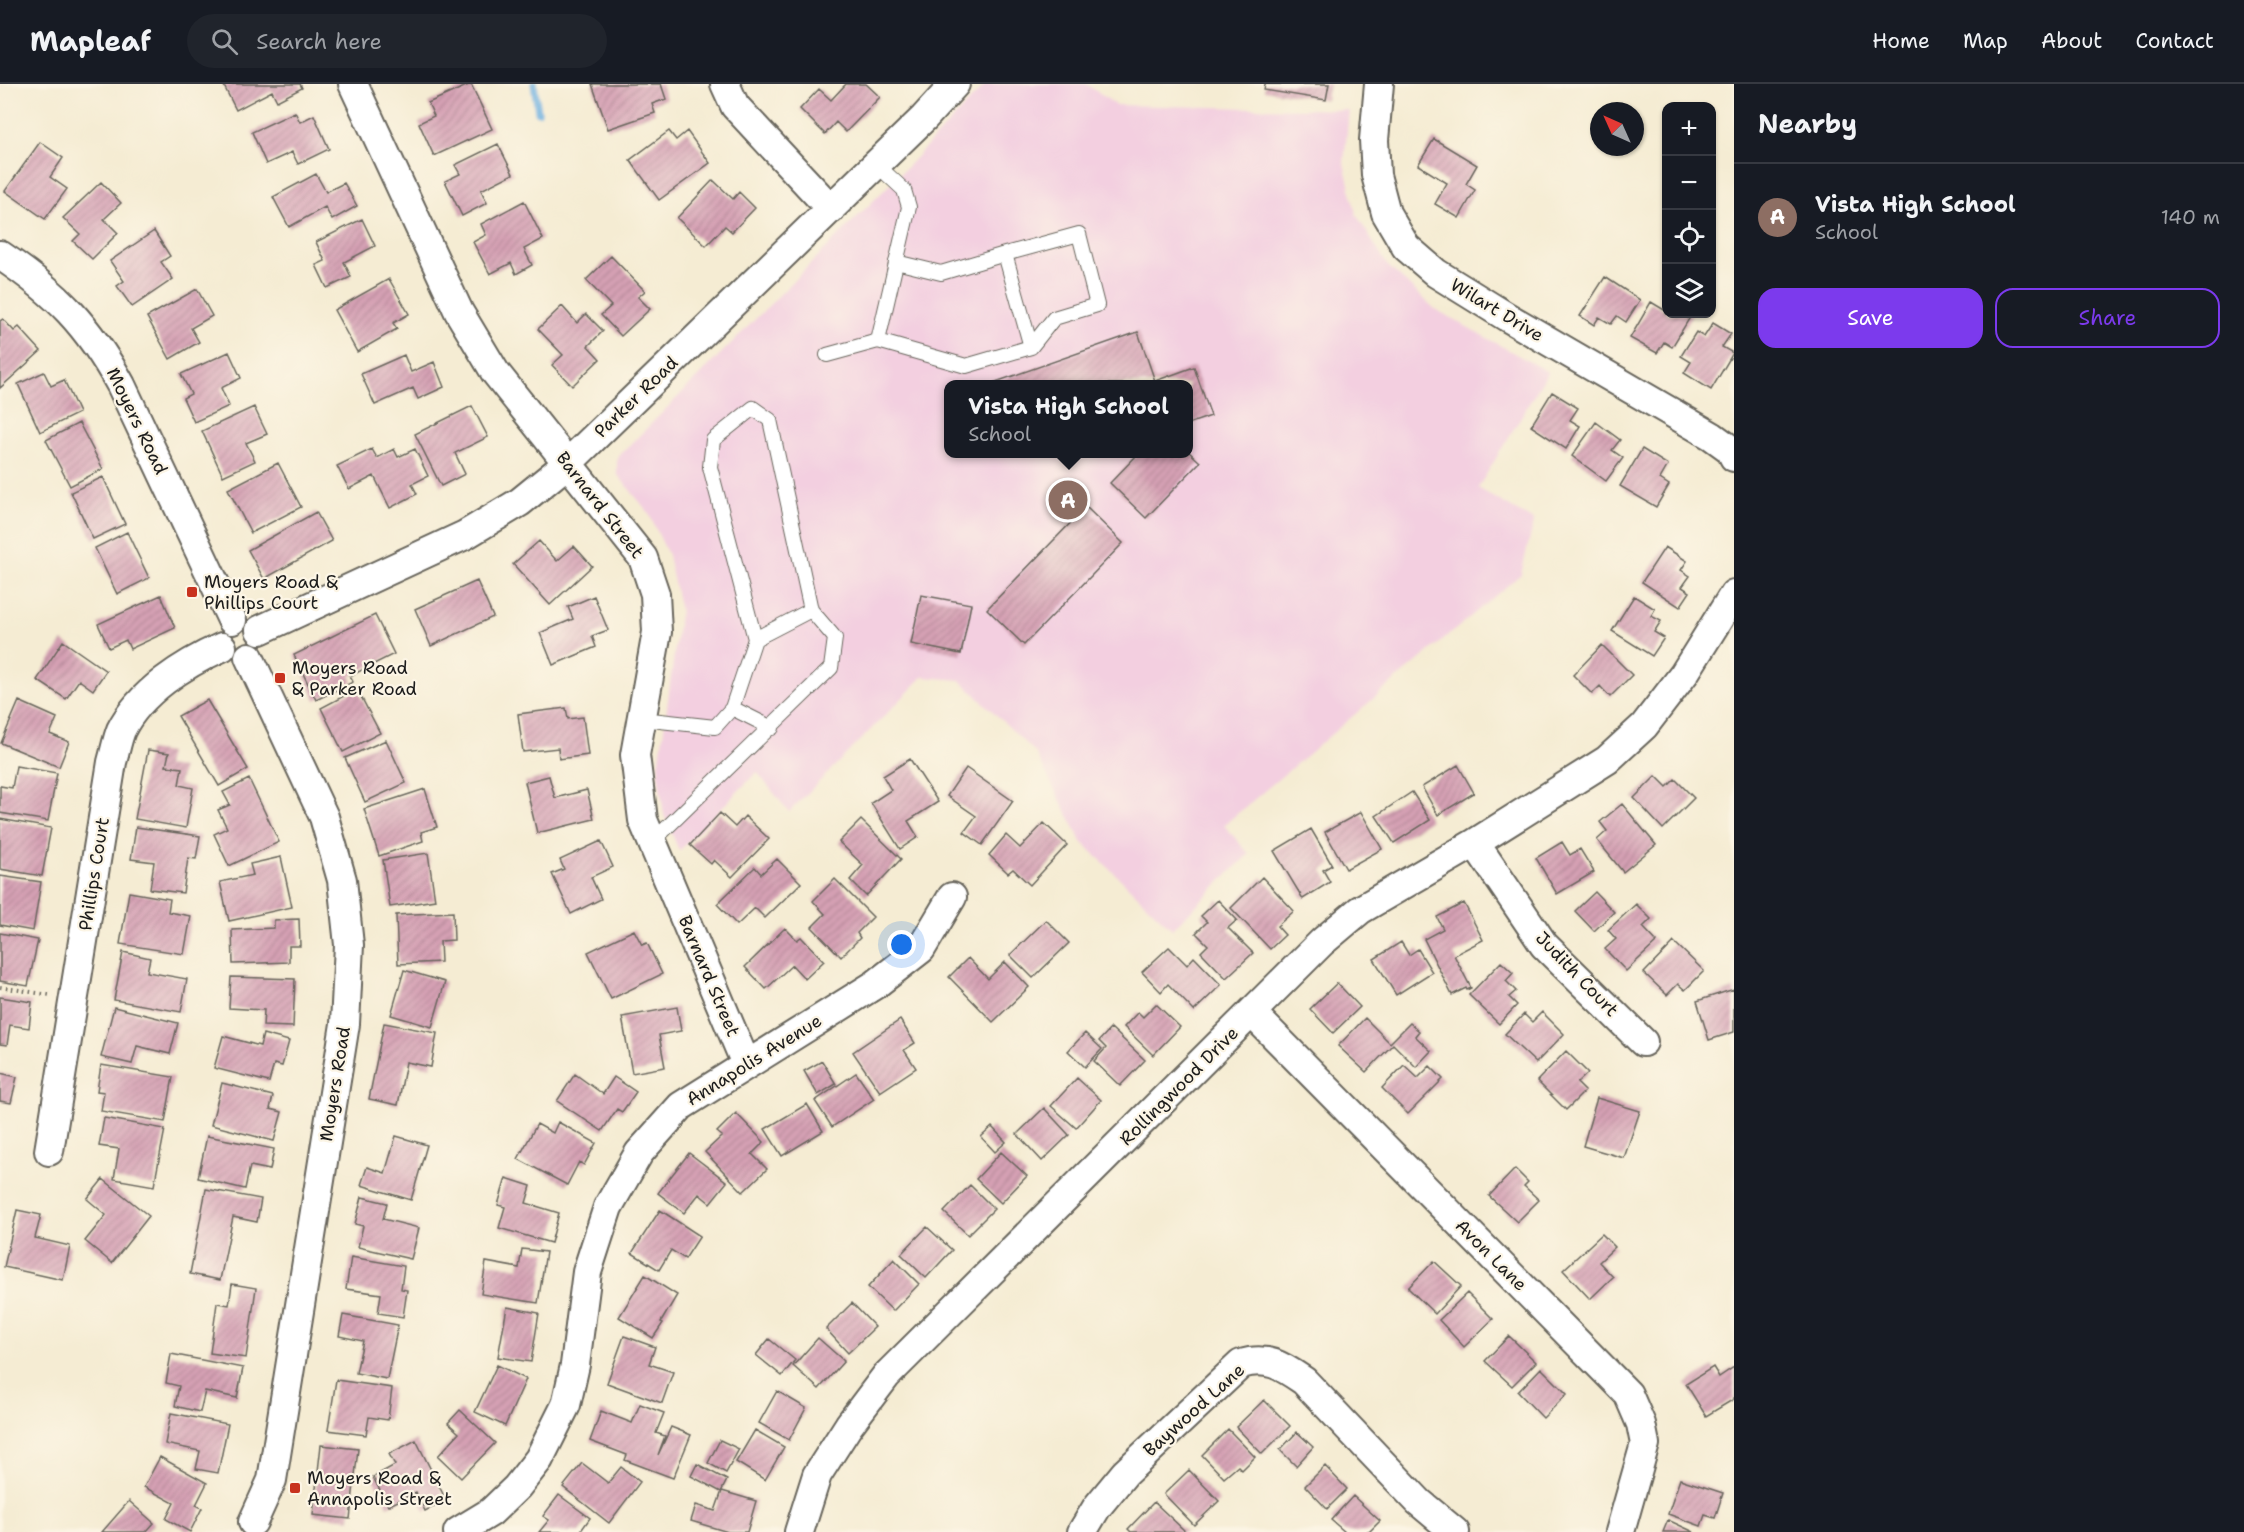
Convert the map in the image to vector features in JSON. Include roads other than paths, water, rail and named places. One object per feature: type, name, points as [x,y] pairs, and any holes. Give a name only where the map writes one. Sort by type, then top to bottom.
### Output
[{"type":"street","name":"Barnard Street","points":[[353,84],[459,312],[495,372],[644,558],[655,594],[657,632],[635,755],[643,820],[746,1064]]},
{"type":"street","points":[[725,84],[735,106],[831,209]]},
{"type":"street","name":"Parker Road","points":[[260,630],[465,535],[520,502],[568,463],[877,165],[955,84]]},
{"type":"street","name":"Wilart Drive","points":[[1379,84],[1374,140],[1376,175],[1386,213],[1406,247],[1436,273],[1507,317],[1712,436],[1730,449],[1734,457]]},
{"type":"street","name":"Moyers Road","points":[[0,255],[24,271],[55,297],[82,323],[105,355],[121,384],[232,620]]},
{"type":"street","name":"Rollingwood Drive","points":[[799,1532],[817,1475],[849,1425],[886,1377],[1322,942],[1360,910],[1475,843],[1607,760],[1644,726],[1684,674],[1734,594]]},
{"type":"street","points":[[243,618],[253,621],[260,630],[261,640],[257,651],[249,657],[238,659],[229,655],[222,647],[220,636],[224,627],[232,620],[243,618]]},
{"type":"street","name":"Phillips Court","points":[[49,1151],[112,762],[121,730],[141,702],[164,680],[198,658],[222,647]]},
{"type":"street","name":"Moyers Road","points":[[248,1529],[272,1480],[345,1024],[349,945],[342,880],[324,817],[249,657]]},
{"type":"street","name":"Judith Court","points":[[1475,843],[1544,945],[1643,1042]]},
{"type":"street","name":"Annapolis Avenue","points":[[458,1532],[491,1512],[517,1487],[539,1459],[566,1405],[575,1365],[587,1272],[608,1207],[639,1153],[681,1106],[876,984],[921,949],[952,897]]},
{"type":"street","name":"Avon Lane","points":[[1252,1013],[1628,1394],[1641,1424],[1645,1444],[1620,1532]]},
{"type":"street","name":"Baywood Lane","points":[[1082,1532],[1097,1507],[1125,1473],[1241,1364],[1257,1359],[1284,1368],[1304,1381],[1419,1502],[1455,1532]]},
{"type":"lane","points":[[877,165],[904,190],[909,207],[878,341]]},
{"type":"lane","points":[[826,355],[878,341],[966,366],[1031,347],[1054,318],[1097,305],[1078,234],[941,273],[896,262]]},
{"type":"lane","points":[[1005,254],[1031,347]]},
{"type":"lane","points":[[642,719],[715,727],[732,708],[754,639],[710,467],[713,440],[753,408],[770,420],[811,610],[835,638],[831,668],[772,728],[652,842]]},
{"type":"lane","points":[[754,639],[811,610]]},
{"type":"lane","points":[[732,708],[772,728]]},
{"type":"waterway","points":[[534,84],[538,112]]},
{"type":"place","name":"Vista High School","points":[[1068,500]]},
{"type":"place","name":"Moyers Road & Phillips Court","points":[[192,592]]},
{"type":"place","name":"Moyers Road & Parker Road","points":[[280,678]]},
{"type":"place","name":"Moyers Road & Annapolis Street","points":[[295,1488]]}]
